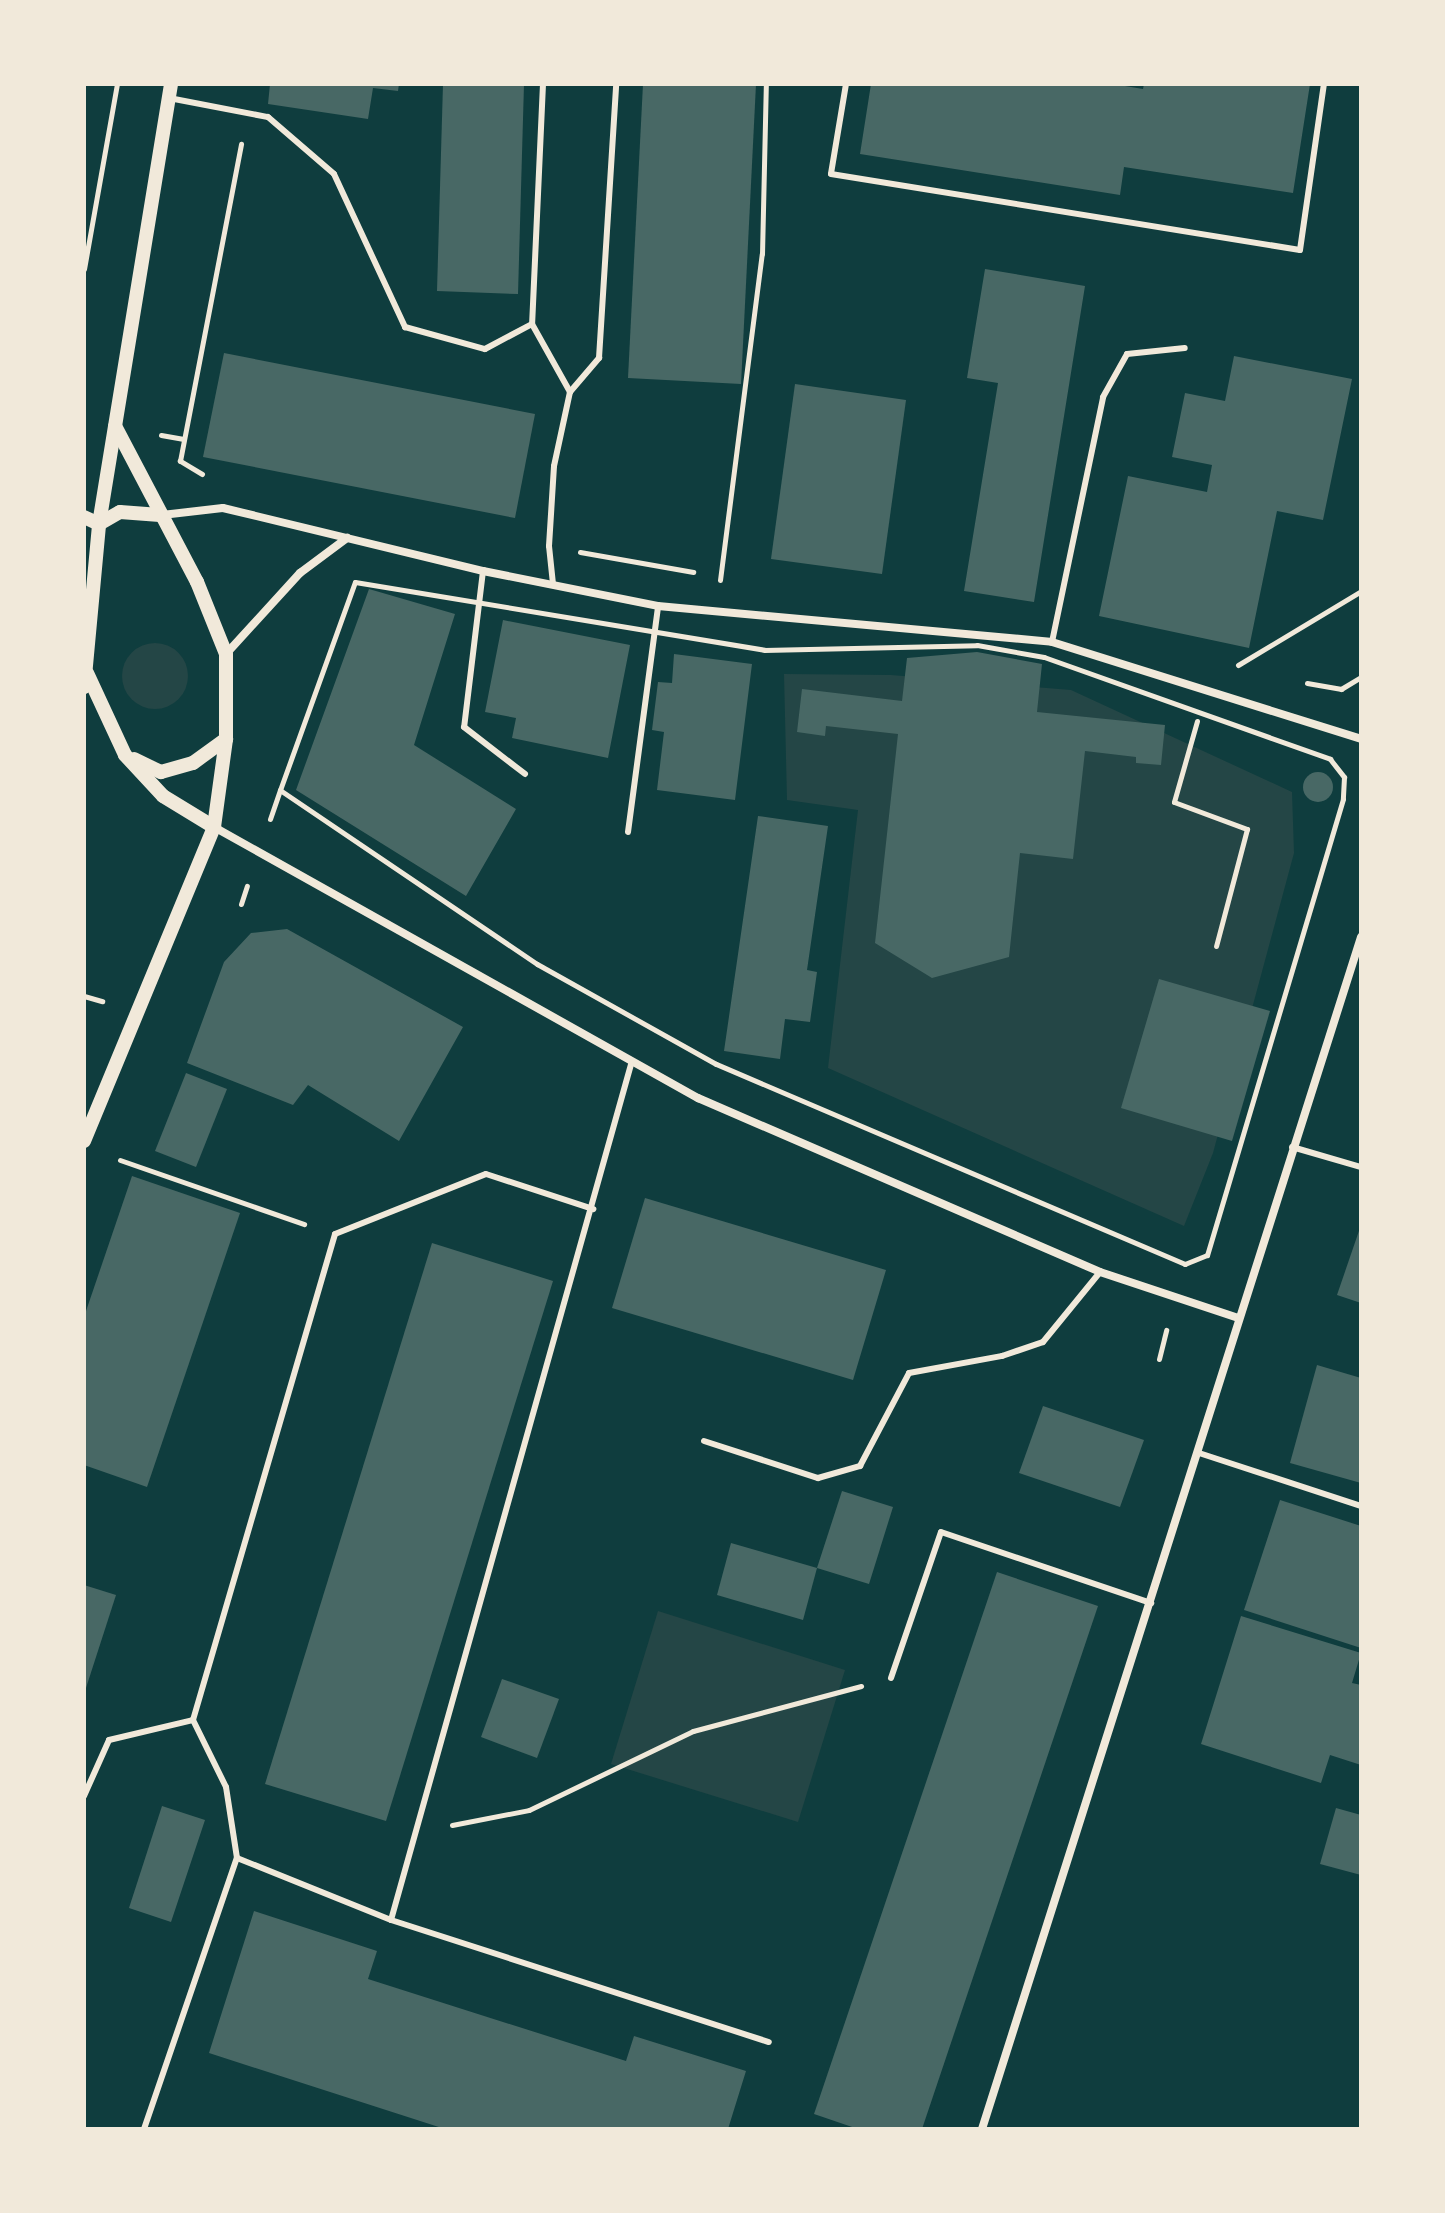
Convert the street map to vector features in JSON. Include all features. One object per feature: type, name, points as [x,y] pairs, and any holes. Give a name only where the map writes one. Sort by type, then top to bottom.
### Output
[{"type":"street","points":[[84,687],[99,524],[170,91]]},
{"type":"street","points":[[84,1141],[214,827],[226,739],[226,654],[197,582],[115,426]]},
{"type":"street","points":[[99,524],[120,512],[160,515],[223,508],[483,571],[658,606],[1052,642],[1361,739]]},
{"type":"street","points":[[84,517],[99,524]]},
{"type":"street","points":[[226,654],[300,573],[347,538]]},
{"type":"street","points":[[85,670],[125,755],[163,796],[214,827],[698,1098],[1100,1272],[1238,1318]]},
{"type":"street","points":[[125,755],[161,772],[193,763],[226,739]]},
{"type":"street","points":[[982,2129],[1361,937]]},
{"type":"lane","points":[[543,84],[532,324],[570,392]]},
{"type":"lane","points":[[553,584],[549,546],[554,466],[570,392],[599,358],[616,84]]},
{"type":"lane","points":[[846,84],[831,174],[1300,250],[1324,84]]},
{"type":"lane","points":[[170,91],[268,117],[334,174],[405,327],[485,349],[532,324]]},
{"type":"lane","points":[[1052,642],[1103,397],[1127,354],[1185,348]]},
{"type":"lane","points":[[483,571],[464,727],[525,774]]},
{"type":"lane","points":[[628,832],[658,606]]},
{"type":"lane","points":[[391,1920],[593,1209],[632,1061]]},
{"type":"lane","points":[[1292,1147],[1361,1167]]},
{"type":"lane","points":[[144,2129],[237,1858],[226,1787],[193,1720],[335,1234],[486,1174],[593,1209]]},
{"type":"lane","points":[[704,1441],[818,1478],[860,1466],[909,1373],[1002,1356],[1043,1342],[1100,1272]]},
{"type":"lane","points":[[1199,1453],[1361,1506]]},
{"type":"lane","points":[[891,1678],[941,1532],[1151,1603]]},
{"type":"lane","points":[[84,1796],[109,1740],[193,1720]]},
{"type":"lane","points":[[237,1858],[391,1920],[769,2042]]},
{"type":"path","points":[[84,269],[117,84]]},
{"type":"path","points":[[721,613],[720,576],[762,254],[766,84]]},
{"type":"path","points":[[206,475],[191,472],[180,461],[247,112]]},
{"type":"path","points":[[549,546],[735,578]]},
{"type":"path","points":[[266,832],[280,790],[355,582],[480,601],[654,635],[764,650],[977,645],[1044,657],[1330,759],[1344,777],[1343,799],[1207,1255],[1185,1264],[716,1064],[537,964],[280,790]]},
{"type":"path","points":[[1244,672],[1230,669],[1361,591]]},
{"type":"path","points":[[1300,682],[1341,689],[1361,677]]},
{"type":"path","points":[[1199,712],[1174,802],[1247,829],[1216,946]]},
{"type":"path","points":[[120,1160],[335,1234]]},
{"type":"path","points":[[1159,1359],[1168,1324]]},
{"type":"path","points":[[416,1832],[529,1810],[693,1731],[891,1678]]},
{"type":"shaded area","points":[[155,643],[168,645],[183,658],[188,676],[186,689],[173,704],[155,709],[142,707],[127,694],[122,676],[124,663],[137,648]]},
{"type":"shaded area","points":[[784,674],[891,675],[1071,690],[1292,792],[1294,853],[1213,1153],[1184,1226],[828,1068],[858,810],[787,800]]},
{"type":"shaded area","points":[[658,1611],[845,1670],[798,1822],[611,1764]]},
{"type":"building","points":[[270,84],[399,84],[398,91],[373,88],[368,119],[268,104]]},
{"type":"building","points":[[443,84],[524,84],[518,294],[437,291]]},
{"type":"building","points":[[643,84],[756,84],[741,384],[628,378]]},
{"type":"building","points":[[871,84],[1113,84],[1143,89],[1144,84],[1310,84],[1293,193],[1124,167],[1120,195],[860,154]]},
{"type":"building","points":[[985,269],[1085,286],[1034,602],[964,591],[998,383],[967,378]]},
{"type":"building","points":[[224,353],[535,414],[515,518],[203,457]]},
{"type":"building","points":[[1234,356],[1352,379],[1323,520],[1277,511],[1249,648],[1099,616],[1128,476],[1207,492],[1212,465],[1172,457],[1185,393],[1225,401]]},
{"type":"building","points":[[795,384],[906,400],[882,574],[771,559]]},
{"type":"building","points":[[369,589],[455,614],[414,745],[516,809],[466,896],[296,790]]},
{"type":"building","points":[[503,620],[630,645],[608,758],[512,738],[516,718],[485,712]]},
{"type":"building","points":[[977,652],[1042,664],[1037,712],[1165,725],[1161,765],[1136,763],[1136,757],[1085,751],[1073,859],[1020,853],[1009,957],[932,978],[875,943],[898,734],[826,726],[825,736],[797,732],[802,689],[902,701],[907,658]]},
{"type":"building","points":[[674,654],[752,664],[735,800],[657,790],[664,732],[652,730],[658,682],[672,683]]},
{"type":"building","points":[[1318,772],[1329,776],[1333,787],[1329,798],[1318,802],[1307,798],[1303,787],[1307,776]]},
{"type":"building","points":[[758,816],[828,826],[807,970],[817,972],[810,1022],[785,1019],[780,1059],[724,1051]]},
{"type":"building","points":[[287,929],[463,1027],[399,1141],[308,1085],[293,1105],[187,1063],[224,962],[251,933]]},
{"type":"building","points":[[1159,979],[1270,1011],[1232,1141],[1121,1108]]},
{"type":"building","points":[[186,1073],[227,1089],[196,1167],[155,1151]]},
{"type":"building","points":[[132,1176],[240,1213],[147,1487],[84,1465],[84,1317]]},
{"type":"building","points":[[645,1198],[886,1270],[853,1380],[612,1308]]},
{"type":"building","points":[[1361,1225],[1361,1303],[1337,1295]]},
{"type":"building","points":[[432,1243],[553,1281],[386,1821],[265,1784]]},
{"type":"building","points":[[1317,1365],[1361,1378],[1361,1483],[1290,1463]]},
{"type":"building","points":[[1043,1406],[1144,1440],[1120,1507],[1019,1473]]},
{"type":"building","points":[[842,1491],[893,1507],[869,1584],[817,1568]]},
{"type":"building","points":[[1280,1500],[1361,1526],[1361,1648],[1244,1610]]},
{"type":"building","points":[[731,1543],[817,1568],[803,1620],[717,1595]]},
{"type":"building","points":[[997,1572],[1098,1606],[922,2129],[858,2129],[814,2114]]},
{"type":"building","points":[[84,1585],[116,1595],[85,1691],[84,1691]]},
{"type":"building","points":[[1241,1616],[1361,1653],[1352,1683],[1361,1685],[1361,1765],[1330,1755],[1321,1783],[1201,1744]]},
{"type":"building","points":[[502,1679],[559,1699],[537,1758],[481,1737]]},
{"type":"building","points":[[162,1806],[205,1820],[171,1922],[129,1908]]},
{"type":"building","points":[[1336,1808],[1361,1815],[1361,1875],[1320,1864]]},
{"type":"building","points":[[254,1911],[377,1951],[368,1979],[626,2061],[634,2036],[746,2071],[728,2129],[445,2129],[209,2053]]}]
